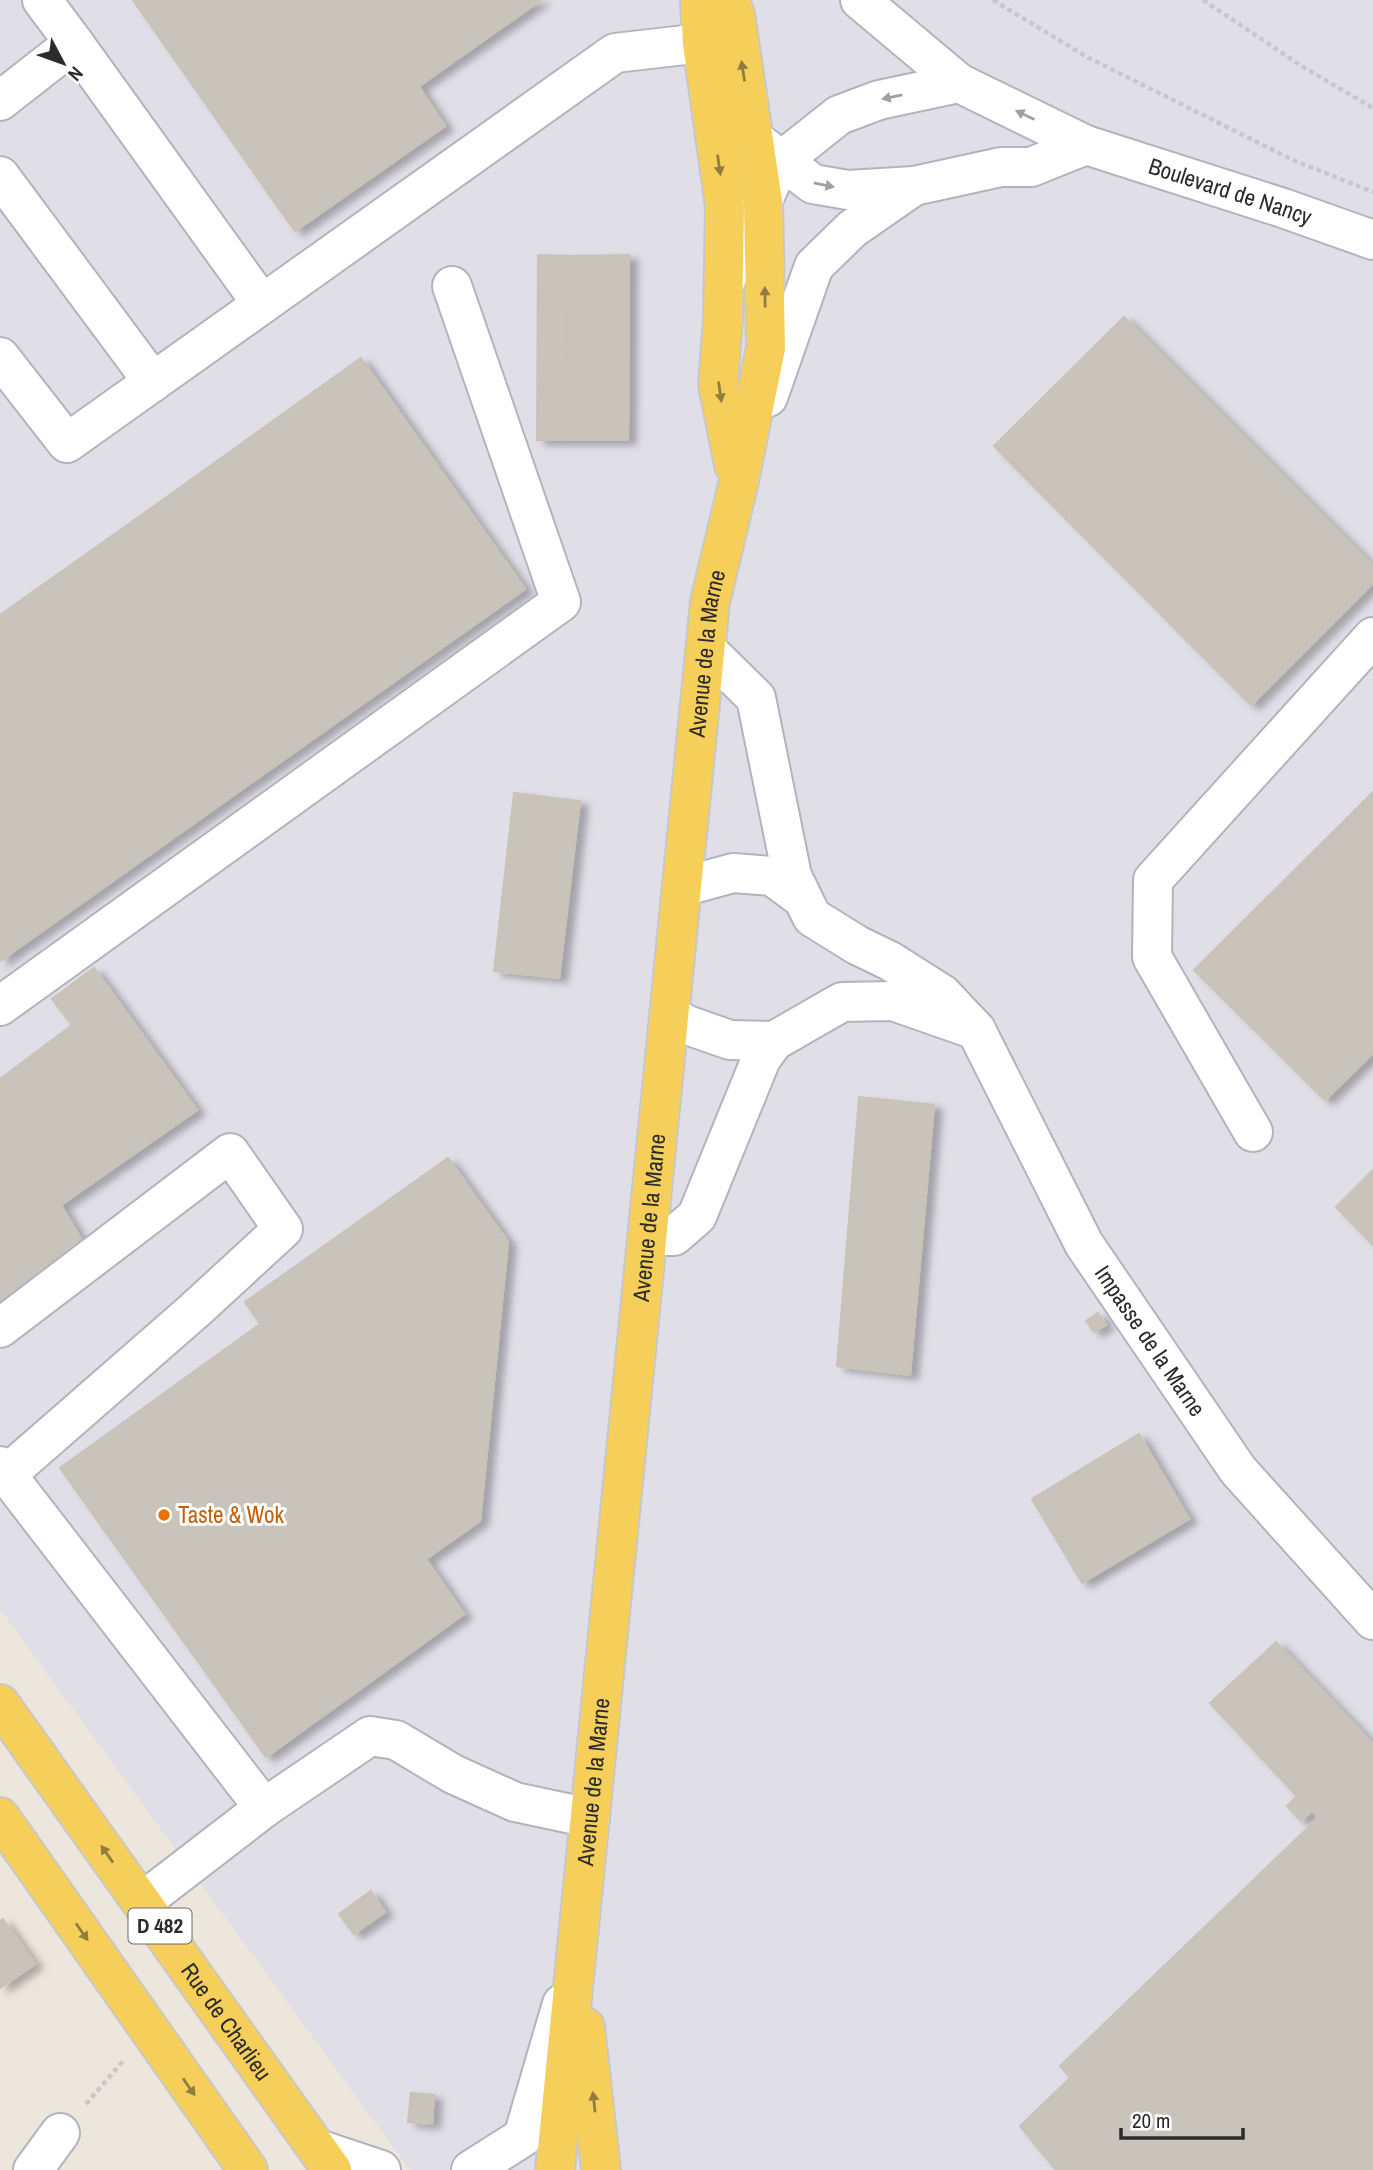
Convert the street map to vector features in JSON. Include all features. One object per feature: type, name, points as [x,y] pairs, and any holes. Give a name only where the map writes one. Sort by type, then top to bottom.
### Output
[{"type":"main road","name":"Avenue de la Marne","points":[[700,0],[702,43],[724,206],[724,284],[718,384],[738,485]]},
{"type":"main road","name":"Avenue de la Marne","points":[[555,2170],[710,602],[738,485],[766,348],[763,202],[768,150],[735,14],[729,0]]},
{"type":"main road","name":"Rue de Charlieu","points":[[0,1704],[325,2160]]},
{"type":"main road","name":"D 482","points":[[0,1817],[247,2170]]},
{"type":"main road","points":[[577,1952],[601,2170]]},
{"type":"street","points":[[42,0],[262,304]]},
{"type":"street","name":"Boulevard de Nancy","points":[[860,0],[959,83],[1086,145],[1373,240]]},
{"type":"street","points":[[0,101],[74,43]]},
{"type":"street","points":[[0,357],[67,443],[615,52],[702,43]]},
{"type":"street","points":[[768,150],[839,115],[878,100],[959,83]]},
{"type":"street","points":[[710,103],[813,184],[848,190],[914,186],[1000,167],[1031,167],[1086,145]]},
{"type":"street","points":[[0,176],[153,382]]},
{"type":"street","points":[[738,485],[814,266],[852,229],[914,186]]},
{"type":"street","points":[[724,284],[763,202]]},
{"type":"street","points":[[0,1006],[561,602],[452,286]]},
{"type":"street","points":[[1253,1132],[1152,957],[1153,880],[1373,637]]},
{"type":"street","name":"Impasse de la Marne","points":[[706,649],[756,698],[792,876],[812,917],[942,994],[976,1030],[1092,1255],[1238,1470],[1373,1619]]},
{"type":"street","name":"Impasse de la Marne","points":[[682,887],[733,873],[772,876],[802,898]]},
{"type":"street","points":[[670,1015],[687,1025],[730,1040],[774,1041],[796,1031],[842,1002],[893,1001],[976,1030]]},
{"type":"street","points":[[648,1236],[674,1236],[697,1216],[761,1059],[774,1041]]},
{"type":"street","points":[[0,1328],[230,1153],[283,1229],[3,1471],[264,1808]]},
{"type":"street","points":[[142,1902],[264,1808],[370,1736],[396,1740],[453,1774],[515,1802],[590,1818]]},
{"type":"street","name":"Avenue de la Marne","points":[[471,2170],[520,2154],[577,1952]]},
{"type":"street","points":[[33,2170],[60,2133]]},
{"type":"street","points":[[325,2160],[381,2170]]},
{"type":"path","points":[[993,0],[1087,57],[1293,160],[1373,192]]},
{"type":"path","points":[[1203,0],[1303,67],[1373,108]]},
{"type":"path","points":[[60,2133],[150,2032]]},
{"type":"shaded area","points":[[0,0],[1373,0],[1373,2170],[410,2170],[0,1609]]},
{"type":"building","points":[[133,0],[541,0],[268,193]]},
{"type":"building","points":[[419,87],[445,126],[295,231],[268,193]]},
{"type":"building","points":[[538,255],[568,256],[566,440],[537,440]]},
{"type":"building","points":[[629,255],[628,440],[566,440],[568,256]]},
{"type":"building","points":[[1124,317],[1373,566],[1373,583],[1251,705],[994,446]]},
{"type":"building","points":[[361,358],[525,589],[289,756],[126,526]]},
{"type":"building","points":[[126,526],[289,756],[0,961],[0,615]]},
{"type":"building","points":[[1373,792],[1373,1053],[1325,1100],[1194,970]]},
{"type":"building","points":[[514,793],[580,801],[559,978],[494,971]]},
{"type":"building","points":[[94,968],[119,1002],[72,1025],[52,999]]},
{"type":"building","points":[[119,1002],[197,1110],[61,1205],[84,1244],[0,1302],[0,1079],[72,1025]]},
{"type":"building","points":[[859,1097],[934,1105],[910,1375],[837,1366]]},
{"type":"building","points":[[448,1158],[508,1242],[480,1521],[426,1559],[464,1614],[266,1757],[60,1468],[260,1324],[245,1302]]},
{"type":"building","points":[[1373,1170],[1373,1245],[1336,1207]]},
{"type":"building","points":[[1098,1313],[1106,1325],[1094,1332],[1086,1321]]},
{"type":"building","points":[[1139,1434],[1189,1519],[1082,1583],[1032,1499]]},
{"type":"building","points":[[1276,1642],[1373,1744],[1373,2170],[1056,2170],[1020,2126],[1329,1829],[1312,1811],[1301,1821],[1287,1806],[1297,1796],[1210,1703]]},
{"type":"building","points":[[1318,1818],[1329,1829],[1071,2078],[1060,2066]]},
{"type":"building","points":[[371,1891],[385,1912],[354,1934],[339,1914]]},
{"type":"building","points":[[3,1919],[35,1964],[0,1988],[0,1921]]},
{"type":"building","points":[[411,2093],[434,2095],[432,2124],[408,2122]]},
{"type":"place","name":"Taste & Wok","points":[[164,1515]]}]
